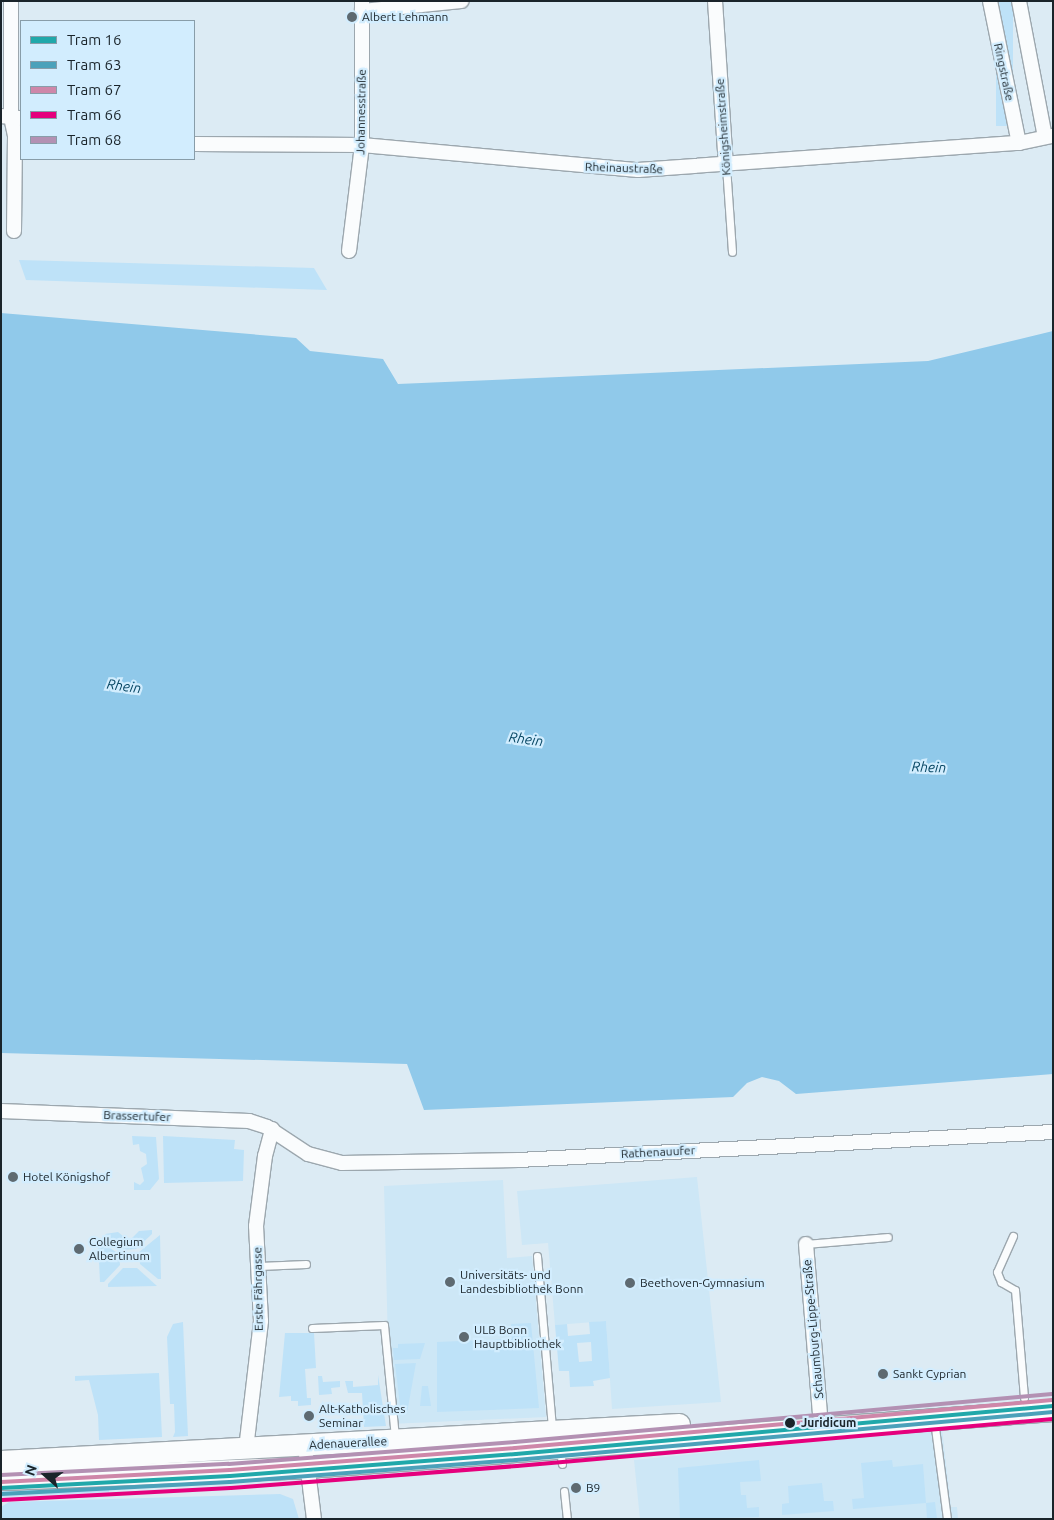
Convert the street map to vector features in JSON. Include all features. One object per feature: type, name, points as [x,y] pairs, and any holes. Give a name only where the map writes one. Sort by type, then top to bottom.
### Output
[{"type":"main road","name":"Adenauerallee","points":[[1,1461],[395,1441],[558,1448],[820,1414],[1053,1395]]},
{"type":"main road","name":"Adenauerallee","points":[[1,1478],[307,1467],[1053,1410]]},
{"type":"main road","points":[[1,1478],[28,1460]]},
{"type":"street","points":[[11,1],[11,117],[15,136],[14,231]]},
{"type":"street","points":[[362,6],[461,1]]},
{"type":"street","name":"Königsheimstraße","points":[[715,1],[726,166]]},
{"type":"street","name":"Ringstraße","points":[[990,1],[1019,143]]},
{"type":"street","points":[[1019,1],[1049,137]]},
{"type":"street","name":"Johannesstraße","points":[[349,251],[362,145],[362,6]]},
{"type":"street","name":"Rheinaustraße","points":[[195,144],[362,145],[613,169],[726,166],[1019,143],[1049,137]]},
{"type":"street","name":"Brassertufer","points":[[1,1111],[249,1121],[272,1129]]},
{"type":"street","name":"Rathenauufer","points":[[272,1129],[308,1154],[329,1162],[379,1163],[822,1146],[1053,1132]]},
{"type":"street","name":"Erste Fährgasse","points":[[246,1449],[261,1321],[256,1226],[265,1156],[272,1129]]},
{"type":"street","name":"Schaumburg-Lippe-Straße","points":[[806,1244],[820,1414]]},
{"type":"street","points":[[305,1446],[314,1519]]},
{"type":"lane","name":"Königsheimstraße","points":[[726,166],[732,252]]},
{"type":"lane","points":[[1013,1236],[997,1272],[1001,1282],[1015,1290],[1024,1398]]},
{"type":"lane","points":[[806,1244],[888,1238]]},
{"type":"lane","points":[[537,1256],[558,1448]]},
{"type":"lane","points":[[259,1266],[306,1264]]},
{"type":"lane","points":[[312,1328],[384,1325],[395,1441]]},
{"type":"lane","points":[[934,1420],[947,1519]]},
{"type":"lane","points":[[564,1491],[567,1519]]},
{"type":"shaded area","points":[[996,1],[1013,1],[1013,126],[996,126]]},
{"type":"shaded area","points":[[19,260],[314,268],[327,290],[26,280]]},
{"type":"shaded area","points":[[132,1136],[156,1137],[159,1179],[150,1190],[134,1190],[134,1182],[140,1185],[144,1181],[141,1168],[147,1164],[146,1154],[140,1151],[139,1144],[133,1145]]},
{"type":"shaded area","points":[[163,1136],[235,1140],[234,1149],[244,1150],[243,1181],[164,1183]]},
{"type":"shaded area","name":"Beethoven-Gymnasium","points":[[697,1177],[721,1402],[612,1409],[606,1321],[555,1325],[548,1243],[522,1245],[517,1191]]},
{"type":"shaded area","name":"ULB Bonn Hauptbibliothek","points":[[503,1180],[507,1258],[532,1256],[546,1417],[390,1424],[384,1186]]},
{"type":"shaded area","points":[[152,1230],[152,1234],[136,1249],[122,1250],[105,1234],[118,1232],[129,1241],[139,1231]]},
{"type":"shaded area","points":[[160,1235],[161,1279],[158,1279],[140,1264],[139,1252]]},
{"type":"shaded area","points":[[98,1240],[119,1254],[120,1265],[104,1282],[100,1282]]},
{"type":"shaded area","points":[[123,1268],[137,1268],[157,1286],[108,1287],[108,1284]]},
{"type":"shaded area","points":[[606,1321],[610,1378],[593,1381],[594,1386],[570,1387],[569,1371],[559,1371],[555,1325],[567,1324],[568,1336],[590,1334],[589,1322]],"holes":[[[591,1342],[592,1361],[579,1362],[577,1343]]]},
{"type":"shaded area","points":[[183,1322],[188,1436],[173,1437],[175,1432],[174,1404],[170,1404],[167,1337],[173,1324]]},
{"type":"shaded area","points":[[531,1323],[539,1408],[437,1412],[437,1342],[512,1339],[511,1324]]},
{"type":"shaded area","points":[[285,1333],[314,1333],[316,1368],[305,1369],[307,1398],[311,1398],[311,1405],[298,1406],[298,1401],[291,1401],[291,1396],[279,1397]]},
{"type":"shaded area","points":[[425,1343],[420,1359],[394,1360],[393,1348],[398,1348],[398,1344]]},
{"type":"shaded area","points":[[416,1363],[407,1413],[401,1414],[395,1364]]},
{"type":"shaded area","points":[[159,1373],[162,1437],[99,1440],[98,1415],[89,1380],[75,1381],[75,1376]]},
{"type":"shaded area","points":[[378,1375],[386,1426],[364,1427],[362,1393],[348,1393],[345,1381],[353,1381],[353,1387],[378,1385]]},
{"type":"shaded area","points":[[318,1376],[322,1376],[323,1382],[340,1381],[340,1387],[331,1388],[332,1394],[319,1395]]},
{"type":"shaded area","points":[[422,1386],[428,1386],[431,1406],[420,1406]]},
{"type":"shaded area","points":[[942,1429],[951,1507],[957,1507],[958,1519],[640,1519],[634,1460]]},
{"type":"shaded area","points":[[759,1460],[761,1481],[740,1482],[741,1495],[746,1495],[747,1508],[759,1507],[759,1517],[680,1519],[678,1468]]},
{"type":"shaded area","points":[[892,1460],[893,1467],[923,1464],[926,1503],[853,1509],[852,1499],[864,1498],[861,1463]]},
{"type":"shaded area","points":[[822,1483],[824,1501],[833,1501],[834,1511],[782,1515],[782,1504],[789,1503],[788,1486]]},
{"type":"shaded area","points":[[110,1485],[109,1492],[1,1497],[1,1488]]},
{"type":"shaded area","points":[[280,1494],[293,1499],[299,1519],[1,1519],[1,1507],[9,1502]]},
{"type":"shaded area","points":[[935,1502],[937,1519],[927,1519],[926,1503]]},
{"type":"water","name":"Rhein","points":[[1,313],[296,338],[310,351],[383,359],[398,384],[928,361],[1053,331],[1053,1074],[796,1094],[779,1081],[762,1077],[747,1083],[733,1097],[424,1110],[407,1064],[1,1053]]},
{"type":"tram line","name":"68","points":[[1,1475],[229,1464],[515,1442],[1052,1394]]},
{"type":"tram line","name":"67","points":[[1,1482],[230,1470],[515,1448],[1052,1400]]},
{"type":"tram line","name":"16","points":[[1,1488],[230,1476],[516,1454],[1053,1406]]},
{"type":"tram line","name":"63","points":[[1,1494],[230,1482],[516,1460],[1053,1412]]},
{"type":"tram line","name":"66","points":[[2,1500],[231,1488],[517,1466],[1053,1419]]},
{"type":"place","name":"Albert Lehmann","points":[[352,17]]},
{"type":"place","name":"Hotel Königshof","points":[[13,1177]]},
{"type":"place","name":"Collegium Albertinum","points":[[79,1249]]},
{"type":"place","name":"Universitäts- und Landesbibliothek Bonn","points":[[450,1282]]},
{"type":"place","name":"Beethoven-Gymnasium","points":[[630,1283]]},
{"type":"place","name":"ULB Bonn Hauptbibliothek","points":[[464,1337]]},
{"type":"place","name":"Sankt Cyprian","points":[[883,1374]]},
{"type":"place","name":"Alt-Katholisches Seminar","points":[[309,1416]]},
{"type":"place","name":"Juridicum","points":[[790,1423]]},
{"type":"place","name":"B9","points":[[576,1488]]}]
